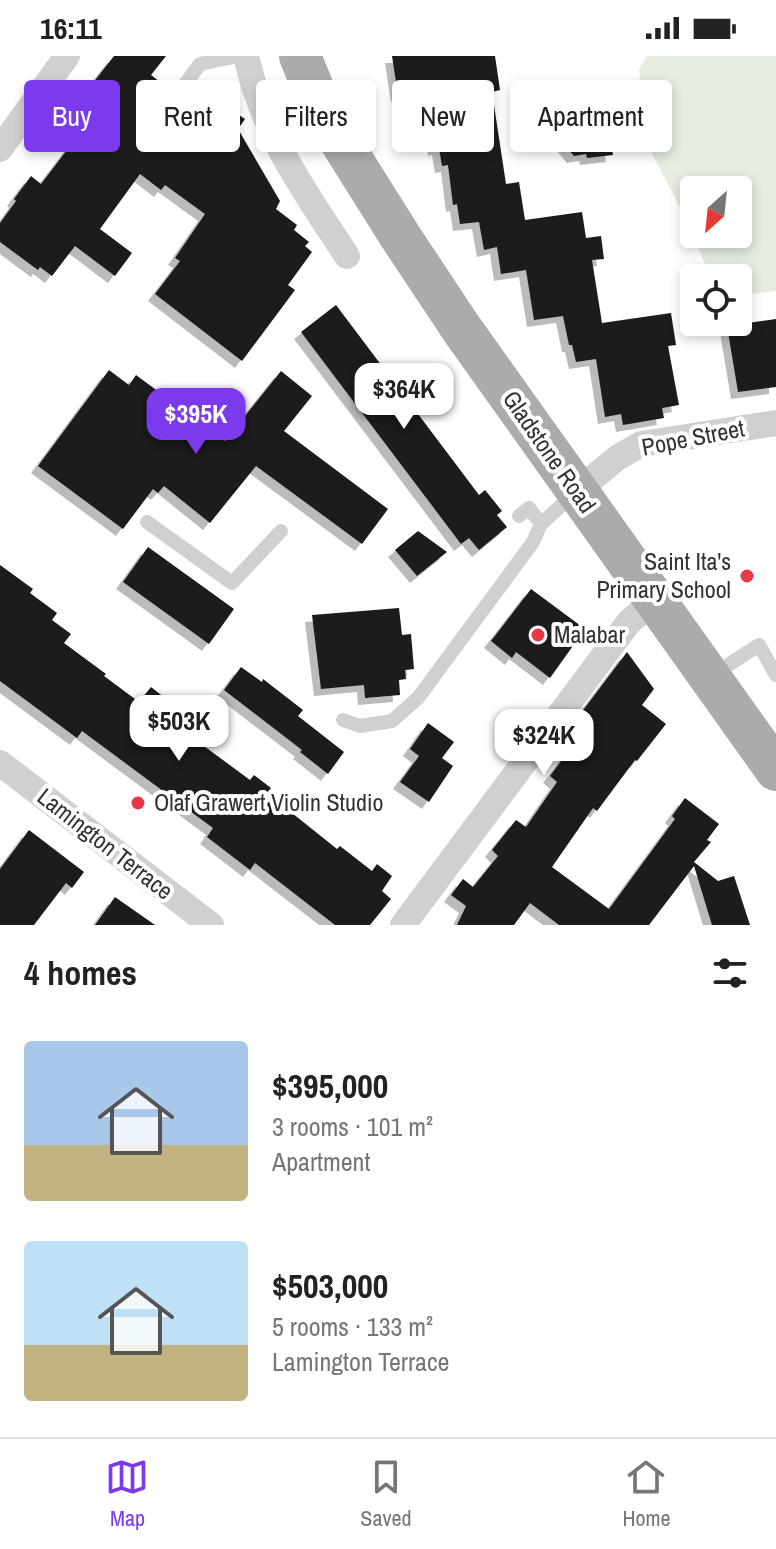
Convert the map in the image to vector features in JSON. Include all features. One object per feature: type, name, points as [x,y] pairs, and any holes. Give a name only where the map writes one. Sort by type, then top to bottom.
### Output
[{"type":"main road","name":"Gladstone Road","points":[[300,56],[324,115],[354,166],[461,328],[776,770]]},
{"type":"street","points":[[0,149],[67,56]]},
{"type":"street","points":[[246,56],[254,93],[284,158],[347,256]]},
{"type":"street","name":"Pope Street","points":[[577,491],[617,458],[641,444],[776,423]]},
{"type":"street","points":[[403,925],[629,622],[655,600]]},
{"type":"street","name":"Lamington Terrace","points":[[3,771],[211,925]]},
{"type":"lane","points":[[188,80],[200,64],[238,56]]},
{"type":"lane","points":[[343,720],[360,726],[392,721],[418,698],[533,542],[541,524],[577,491]]},
{"type":"lane","points":[[519,516],[529,508],[541,524]]},
{"type":"lane","points":[[147,522],[232,583],[281,531]]},
{"type":"lane","points":[[710,677],[759,645],[776,675]]},
{"type":"shaded area","points":[[647,56],[776,56],[776,291],[752,294],[752,264],[705,264],[698,248],[752,248],[752,176],[680,176],[680,207],[651,152],[672,152],[672,80],[640,80],[639,70]]},
{"type":"building","points":[[114,56],[166,56],[151,75],[157,80],[136,80],[136,152],[240,152],[240,132],[280,201],[276,209],[297,225],[294,230],[309,242],[305,246],[312,252],[288,285],[295,290],[242,361],[155,294],[180,261],[175,258],[205,214],[165,185],[161,190],[140,174],[100,229],[132,253],[115,276],[75,246],[52,276],[40,267],[38,270],[0,242],[0,223],[31,176],[41,184],[65,152],[120,152],[120,80],[95,80]]},
{"type":"building","points":[[392,56],[495,56],[500,90],[494,92],[494,80],[396,80]]},
{"type":"building","points":[[494,105],[506,184],[519,182],[525,220],[582,212],[586,238],[601,236],[604,259],[592,260],[602,323],[671,313],[676,345],[668,346],[679,405],[662,408],[664,418],[623,425],[621,414],[605,417],[596,359],[576,362],[563,316],[534,320],[526,270],[501,274],[497,247],[484,250],[479,222],[460,224],[457,204],[453,205],[448,165],[442,166],[440,152],[494,152]]},
{"type":"building","points":[[571,152],[613,152],[613,155],[587,158],[586,154],[574,156]]},
{"type":"building","points":[[336,305],[479,495],[485,490],[502,511],[497,515],[507,527],[479,550],[469,538],[461,544],[301,332]]},
{"type":"building","points":[[776,319],[776,387],[738,392],[729,336],[752,336],[752,322]]},
{"type":"building","points":[[109,370],[129,385],[136,375],[225,441],[281,371],[312,396],[284,431],[388,509],[362,544],[256,466],[210,523],[164,486],[158,493],[153,489],[123,529],[38,466]]},
{"type":"building","points":[[418,531],[447,552],[417,576],[395,550]]},
{"type":"building","points":[[148,547],[234,609],[209,644],[123,582]]},
{"type":"building","points":[[0,565],[33,589],[30,593],[57,613],[52,620],[71,634],[64,643],[106,674],[104,676],[139,702],[151,687],[179,709],[170,721],[250,780],[254,775],[271,788],[267,793],[337,849],[340,846],[372,871],[377,864],[392,876],[382,891],[391,899],[370,925],[335,925],[255,863],[250,870],[207,837],[213,828],[82,731],[77,738],[0,681]]},
{"type":"building","name":"Malabar","points":[[531,589],[585,629],[550,678],[516,652],[512,658],[491,641]]},
{"type":"building","points":[[399,608],[402,635],[411,634],[414,669],[405,670],[406,679],[399,680],[400,695],[365,698],[364,685],[321,689],[312,615]]},
{"type":"building","points":[[627,652],[654,689],[642,705],[666,724],[597,811],[593,808],[552,867],[609,909],[675,819],[672,816],[685,798],[719,824],[707,840],[711,842],[694,862],[718,881],[734,876],[750,925],[712,925],[694,866],[649,925],[559,925],[530,903],[514,925],[457,925],[466,906],[451,895],[463,879],[473,887],[498,856],[492,850],[516,820],[526,827],[557,782],[550,776],[591,721],[581,713]]},
{"type":"building","points":[[241,667],[262,682],[263,679],[303,710],[298,716],[344,752],[328,774],[224,690]]},
{"type":"building","points":[[428,723],[454,742],[442,758],[453,766],[429,802],[400,782],[419,756],[410,749]]},
{"type":"building","points":[[29,830],[84,872],[72,888],[66,883],[34,925],[0,925],[0,869]]},
{"type":"building","points":[[115,897],[155,925],[95,925]]},
{"type":"place","name":"Saint Ita's Primary School","points":[[747,576]]},
{"type":"place","name":"Malabar","points":[[538,635]]},
{"type":"place","name":"Olaf Grawert Violin Studio","points":[[138,803]]}]
